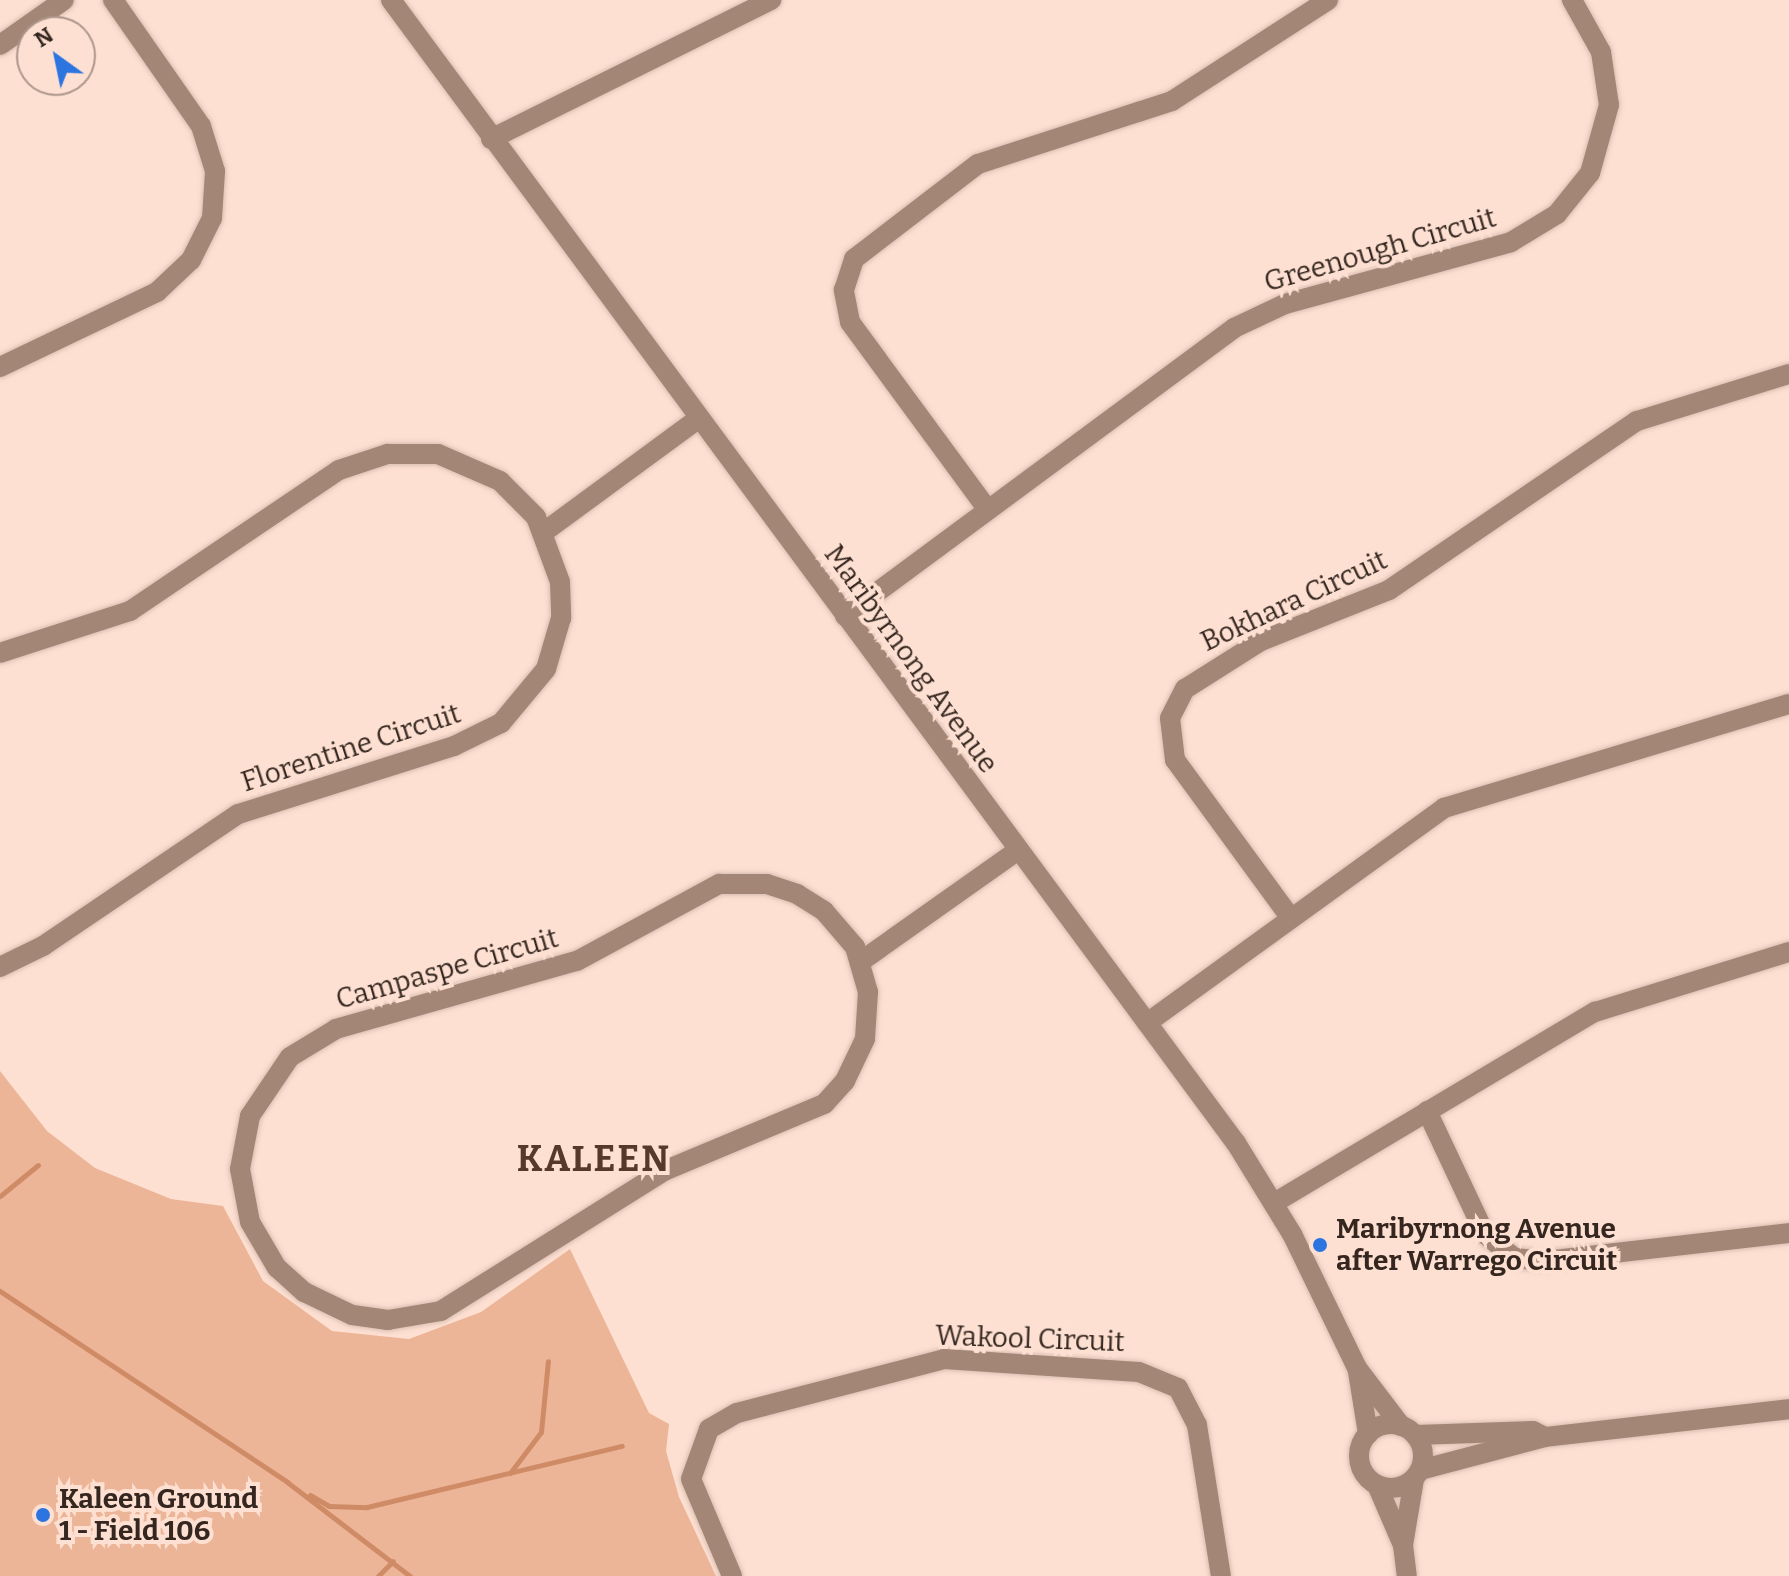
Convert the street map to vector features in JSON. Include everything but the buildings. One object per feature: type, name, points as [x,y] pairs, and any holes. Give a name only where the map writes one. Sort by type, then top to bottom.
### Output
[{"type":"street","points":[[0,45],[64,0]]},
{"type":"street","points":[[0,367],[157,292],[191,260],[212,218],[215,171],[201,126],[113,0]]},
{"type":"street","name":"Maribyrnong Avenue","points":[[391,0],[1147,1023],[1274,1203],[1357,1368],[1408,1431]]},
{"type":"street","points":[[491,139],[771,0]]},
{"type":"street","points":[[988,510],[850,322],[844,290],[854,259],[978,164],[1172,101],[1328,0]]},
{"type":"street","name":"Greenough Circuit","points":[[845,616],[1250,319],[1511,242],[1557,214],[1590,173],[1609,105],[1601,52],[1572,0]]},
{"type":"street","name":"Bokhara Circuit","points":[[1290,917],[1175,760],[1170,718],[1185,689],[1249,647],[1389,590],[1637,421],[1789,374]]},
{"type":"street","points":[[544,532],[699,418]]},
{"type":"street","name":"Florentine Circuit","points":[[0,653],[148,602],[325,479],[371,457],[421,452],[471,464],[514,491],[544,532],[560,582],[558,635],[537,684],[501,723],[454,746],[238,814],[43,946],[0,967]]},
{"type":"street","points":[[1147,1023],[1414,825],[1464,799],[1789,704]]},
{"type":"street","points":[[860,962],[1017,851]]},
{"type":"street","name":"Campaspe Circuit","points":[[719,884],[767,884],[811,901],[835,922],[860,962],[869,1008],[865,1039],[845,1081],[824,1104],[664,1171],[457,1304],[406,1319],[352,1315],[290,1281],[257,1238],[241,1178],[250,1116],[277,1070],[336,1029],[559,968],[719,884]]},
{"type":"street","points":[[1274,1203],[1603,1009],[1789,952]]},
{"type":"street","points":[[1427,1111],[1485,1234],[1515,1258],[1544,1261],[1789,1233]]},
{"type":"street","name":"Wakool Circuit","points":[[732,1576],[691,1479],[696,1447],[709,1429],[737,1413],[944,1359],[1139,1372],[1178,1388],[1197,1425],[1221,1576]]},
{"type":"street","name":"Maribyrnong Avenue","points":[[1357,1368],[1368,1434]]},
{"type":"street","points":[[1377,1485],[1396,1488],[1417,1475],[1545,1437],[1789,1409]]},
{"type":"street","points":[[1403,1545],[1417,1475],[1408,1431]]},
{"type":"street","points":[[1407,1576],[1403,1545],[1377,1485],[1359,1457],[1368,1434],[1533,1431],[1545,1437]]},
{"type":"shaded area","points":[[0,1071],[47,1131],[95,1168],[171,1199],[223,1206],[263,1281],[332,1331],[409,1339],[481,1312],[570,1249],[649,1413],[669,1424],[666,1451],[679,1497],[716,1576],[0,1576]]},
{"type":"waterway","points":[[0,1196],[38,1165]]},
{"type":"waterway","points":[[0,1291],[287,1482],[410,1576]]},
{"type":"waterway","points":[[510,1473],[541,1432],[548,1361]]},
{"type":"waterway","points":[[310,1495],[329,1506],[367,1507],[622,1446]]},
{"type":"waterway","points":[[378,1576],[393,1561]]},
{"type":"place","name":"Maribyrnong Avenue after Warrego Circuit","points":[[1320,1245]]},
{"type":"place","name":"Kaleen Ground 1 - Field 106","points":[[43,1515]]},
{"type":"district","name":"KALEEN","points":[[594,1160]]}]
